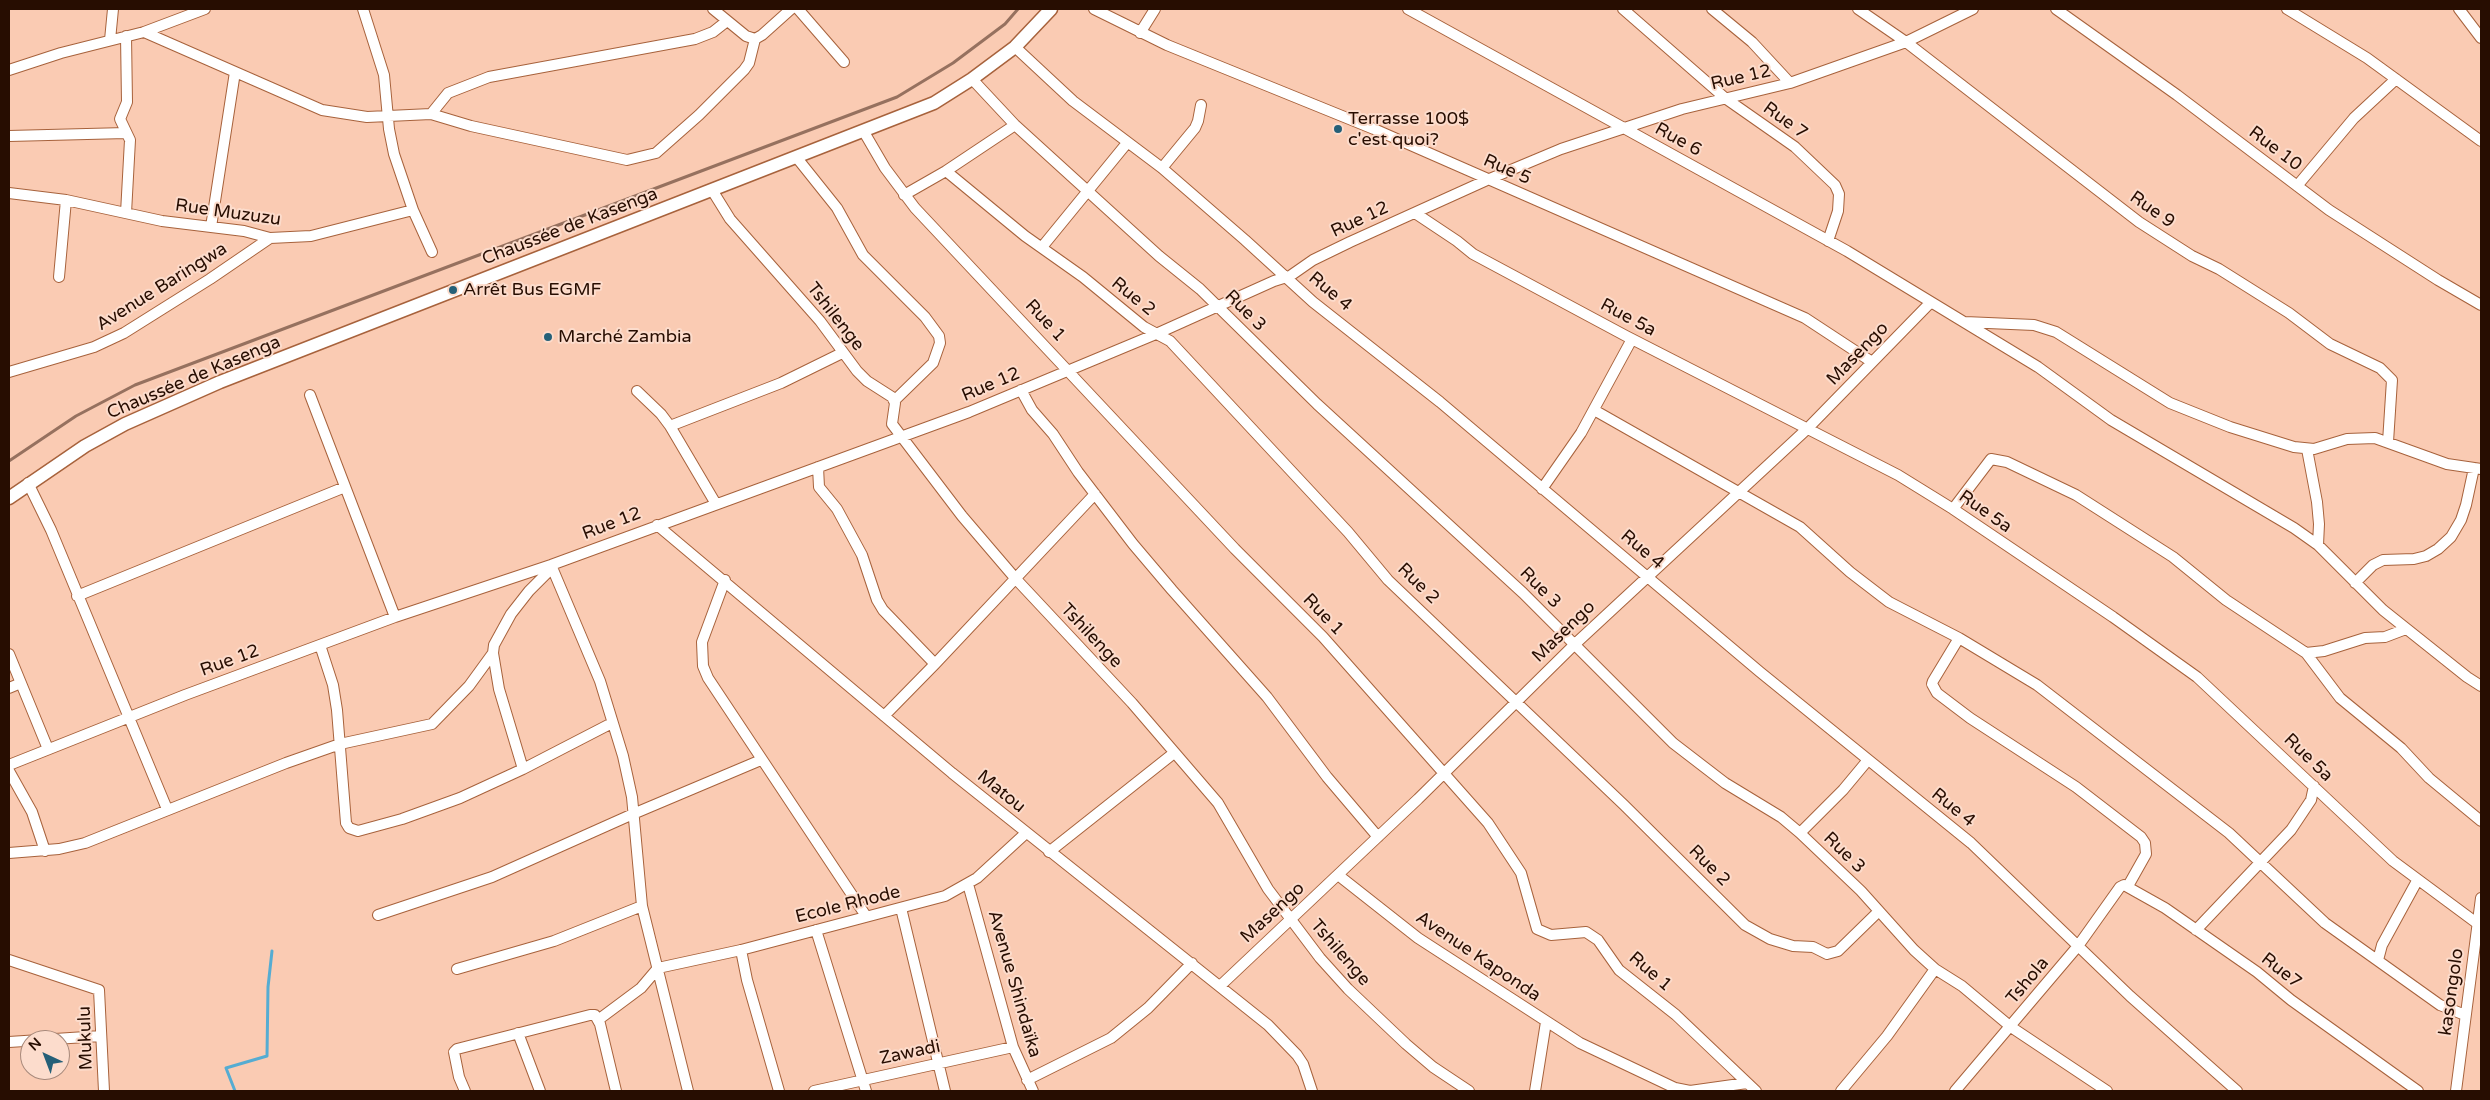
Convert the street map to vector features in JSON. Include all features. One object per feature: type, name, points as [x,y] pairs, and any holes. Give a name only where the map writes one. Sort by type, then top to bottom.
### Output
[{"type":"main road","name":"Chaussée de Kasenga","points":[[9,498],[28,483],[84,446],[125,424],[220,382],[864,132],[934,102],[972,79],[1015,47],[1051,9]]},
{"type":"street","points":[[110,40],[114,9]]},
{"type":"street","points":[[9,70],[110,40],[144,32],[205,9]]},
{"type":"street","points":[[363,9],[381,62],[390,114],[389,130],[393,149],[413,210],[432,252]]},
{"type":"street","points":[[713,9],[746,36],[755,40]]},
{"type":"street","points":[[144,32],[322,110],[367,117],[390,114],[430,114],[471,126],[619,159],[639,159],[656,153],[665,147],[736,79],[749,62],[755,40],[791,9]]},
{"type":"street","points":[[798,9],[844,62]]},
{"type":"street","name":"Rue 5","points":[[1094,9],[1140,33],[1374,129],[1811,322],[1872,362]]},
{"type":"street","points":[[1140,33],[1155,9]]},
{"type":"street","name":"Rue 6","points":[[1408,9],[1828,241],[2038,367],[2111,420],[2294,528],[2318,546],[2355,583],[2406,629],[2481,686]]},
{"type":"street","name":"Rue 7","points":[[1623,9],[1725,98],[1795,147],[1835,185],[1839,194],[1838,211],[1828,241]]},
{"type":"street","points":[[1712,9],[1752,42],[1790,83]]},
{"type":"street","name":"Rue 9","points":[[1858,9],[1906,42],[2139,222],[2192,256],[2219,269],[2288,313],[2330,344],[2387,373],[2392,380],[2388,442]]},
{"type":"street","name":"Rue 12","points":[[9,765],[129,717],[395,617],[551,567],[657,525],[901,438],[1156,334],[1274,281],[1287,277],[1324,255],[1487,180],[1561,149],[1623,128],[1725,98],[1790,83],[1906,42],[1973,9]]},
{"type":"street","name":"Rue 10","points":[[2056,9],[2329,210],[2438,280],[2481,305]]},
{"type":"street","points":[[2287,9],[2367,58],[2481,141]]},
{"type":"street","points":[[2459,9],[2481,38]]},
{"type":"street","points":[[430,114],[448,93],[489,77],[695,39],[713,32],[727,21]]},
{"type":"street","points":[[126,36],[127,102],[120,120],[130,140],[131,149],[126,213]]},
{"type":"street","name":"Rue 4","points":[[1015,47],[1073,101],[1162,168],[1313,302],[1440,402],[1760,672],[1971,843],[2078,946],[2237,1091]]},
{"type":"street","points":[[211,228],[235,72]]},
{"type":"street","name":"Rue 3","points":[[972,79],[1015,125],[1217,306],[1317,404],[1523,592],[1674,743],[1725,783],[1781,817],[1800,833],[1879,911],[1914,950],[1936,969],[1962,986],[2012,1027],[2107,1091]]},
{"type":"street","points":[[2297,186],[2354,118],[2396,79]]},
{"type":"street","points":[[1162,168],[1195,128],[1201,105]]},
{"type":"street","points":[[904,195],[946,171],[1015,125]]},
{"type":"street","name":"Rue 1","points":[[864,132],[904,195],[1235,549],[1323,637],[1488,823],[1516,862],[1525,883],[1537,929],[1551,935],[1586,932],[1598,940],[1619,970],[1676,1016],[1756,1091]]},
{"type":"street","points":[[9,136],[126,133]]},
{"type":"street","points":[[1042,247],[1127,143]]},
{"type":"street","points":[[797,158],[837,208],[863,254],[925,317],[939,336],[940,343],[933,363],[894,401]]},
{"type":"street","name":"Rue 2","points":[[946,171],[1042,247],[1084,277],[1144,327],[1170,341],[1348,532],[1388,580],[1516,701],[1745,925],[1770,939],[1793,946],[1813,947],[1827,954],[1838,951],[1879,911]]},
{"type":"street","name":"Tshilenge","points":[[712,190],[730,219],[814,314],[862,377],[890,394],[894,401],[892,421],[901,438],[937,486],[1015,578],[1132,703],[1228,817],[1250,861],[1289,920],[1320,958],[1375,1016],[1432,1068],[1469,1091]]},
{"type":"street","name":"Rue Muzuzu","points":[[9,193],[66,200],[126,213],[256,234],[270,238],[311,236],[413,210]]},
{"type":"street","points":[[59,277],[66,200]]},
{"type":"street","name":"Rue 5a","points":[[1415,213],[1458,241],[1473,254],[1632,339],[1898,474],[1953,509],[2113,617],[2197,677],[2417,881],[2478,924]]},
{"type":"street","name":"Avenue Baringwa","points":[[9,372],[94,347],[124,333],[210,279],[270,238]]},
{"type":"street","name":"Masengo","points":[[1220,986],[1443,774],[1574,645],[1807,429],[1931,302]]},
{"type":"street","points":[[1964,322],[2034,325],[2056,332],[2170,403],[2230,427],[2307,449],[2324,448],[2347,439],[2364,437],[2388,442],[2447,464],[2478,468],[2461,520],[2451,537],[2438,549],[2426,556],[2414,560],[2383,560],[2373,564],[2355,583]]},
{"type":"street","points":[[1542,489],[1594,410],[1632,339]]},
{"type":"street","points":[[670,426],[781,383],[842,353]]},
{"type":"street","points":[[1021,390],[1032,410],[1056,438],[1095,494],[1172,590],[1267,697],[1327,777],[1378,836]]},
{"type":"street","points":[[637,391],[661,414],[670,426],[716,504]]},
{"type":"street","points":[[310,395],[395,617]]},
{"type":"street","points":[[1594,410],[1809,534],[1838,562],[1889,602],[1959,638],[2037,684],[2148,769],[2262,862],[2326,923],[2440,1005],[2465,1015]]},
{"type":"street","points":[[2307,449],[2317,502],[2318,546]]},
{"type":"street","points":[[1953,509],[1988,461],[1995,459],[2007,462],[2082,499],[2173,558],[2226,600],[2306,654],[2340,698],[2401,748],[2430,778],[2481,821]]},
{"type":"street","points":[[818,467],[819,487],[837,509],[862,555],[877,600],[883,610],[935,664]]},
{"type":"street","points":[[28,483],[51,530],[167,809]]},
{"type":"street","points":[[77,596],[346,488]]},
{"type":"street","points":[[884,716],[1095,494]]},
{"type":"street","name":"Matou","points":[[657,525],[1026,833],[1220,986],[1288,1044],[1303,1064],[1312,1091]]},
{"type":"street","points":[[523,769],[499,689],[493,653],[494,645],[512,614],[529,591],[551,567],[600,681],[629,778],[642,906],[688,1091]]},
{"type":"street","points":[[725,580],[702,642],[703,666],[708,678],[866,916]]},
{"type":"street","points":[[2306,654],[2324,651],[2366,638],[2385,637],[2406,629]]},
{"type":"street","name":"Tshola","points":[[1955,1091],[2012,1027],[2078,946],[2124,887],[2146,854],[2145,843],[2141,837],[2076,787],[1970,718],[1937,693],[1932,684],[1933,681],[1959,638]]},
{"type":"street","points":[[320,645],[333,685],[346,823],[349,828],[358,831],[402,819],[460,798],[523,769],[612,723]]},
{"type":"street","points":[[9,853],[45,851],[85,843],[167,809],[340,744],[432,724],[469,686],[493,653]]},
{"type":"street","points":[[9,654],[48,749]]},
{"type":"street","points":[[9,688],[21,683]]},
{"type":"street","points":[[1050,852],[1174,753]]},
{"type":"street","points":[[378,915],[492,877],[633,814],[761,760]]},
{"type":"street","points":[[1800,833],[1843,790],[1868,760]]},
{"type":"street","points":[[9,771],[32,812],[45,851]]},
{"type":"street","points":[[2196,930],[2291,830],[2306,809],[2314,786]]},
{"type":"street","name":"Ecole Rhode","points":[[658,968],[742,950],[945,896],[968,884],[1026,833]]},
{"type":"street","name":"Avenue Kaponda","points":[[1338,875],[1418,938],[1546,1022],[1535,1091]]},
{"type":"street","points":[[2378,960],[2382,945],[2417,881]]},
{"type":"street","name":"Avenue Shindaïka","points":[[968,884],[1012,1047],[1026,1080],[1033,1091]]},
{"type":"street","name":"Rue7","points":[[2124,887],[2196,930],[2257,972],[2418,1091]]},
{"type":"street","name":"kasongolo","points":[[2456,1091],[2481,898]]},
{"type":"street","points":[[457,970],[554,941],[642,906]]},
{"type":"street","points":[[901,908],[940,1063],[945,1091]]},
{"type":"street","points":[[816,930],[866,1091]]},
{"type":"street","points":[[742,950],[748,980],[779,1091]]},
{"type":"street","name":"Mukulu","points":[[9,960],[97,988],[100,993],[104,1091]]},
{"type":"street","points":[[1026,1080],[1111,1038],[1148,1008],[1192,964]]},
{"type":"street","points":[[598,1020],[642,988],[658,968]]},
{"type":"street","points":[[1841,1091],[1887,1036],[1936,969]]},
{"type":"street","points":[[465,1091],[461,1085],[454,1052],[460,1048],[590,1015],[595,1016],[598,1020],[616,1091]]},
{"type":"street","points":[[1546,1022],[1580,1043],[1675,1088],[1690,1091],[1747,1083]]},
{"type":"street","points":[[518,1033],[540,1091]]},
{"type":"street","points":[[9,1042],[101,1036]]},
{"type":"street","name":"Zawadi","points":[[814,1091],[1012,1047]]},
{"type":"waterway","points":[[235,1091],[226,1068],[267,1056],[268,987],[272,951]]},
{"type":"railway","points":[[9,461],[76,416],[135,385],[897,97],[953,63],[1005,24],[1018,9]]},
{"type":"place","name":"Terrasse 100$ c'est quoi?","points":[[1338,129]]},
{"type":"place","name":"Arrêt Bus EGMF","points":[[453,290]]},
{"type":"place","name":"Marché Zambia","points":[[548,337]]}]
